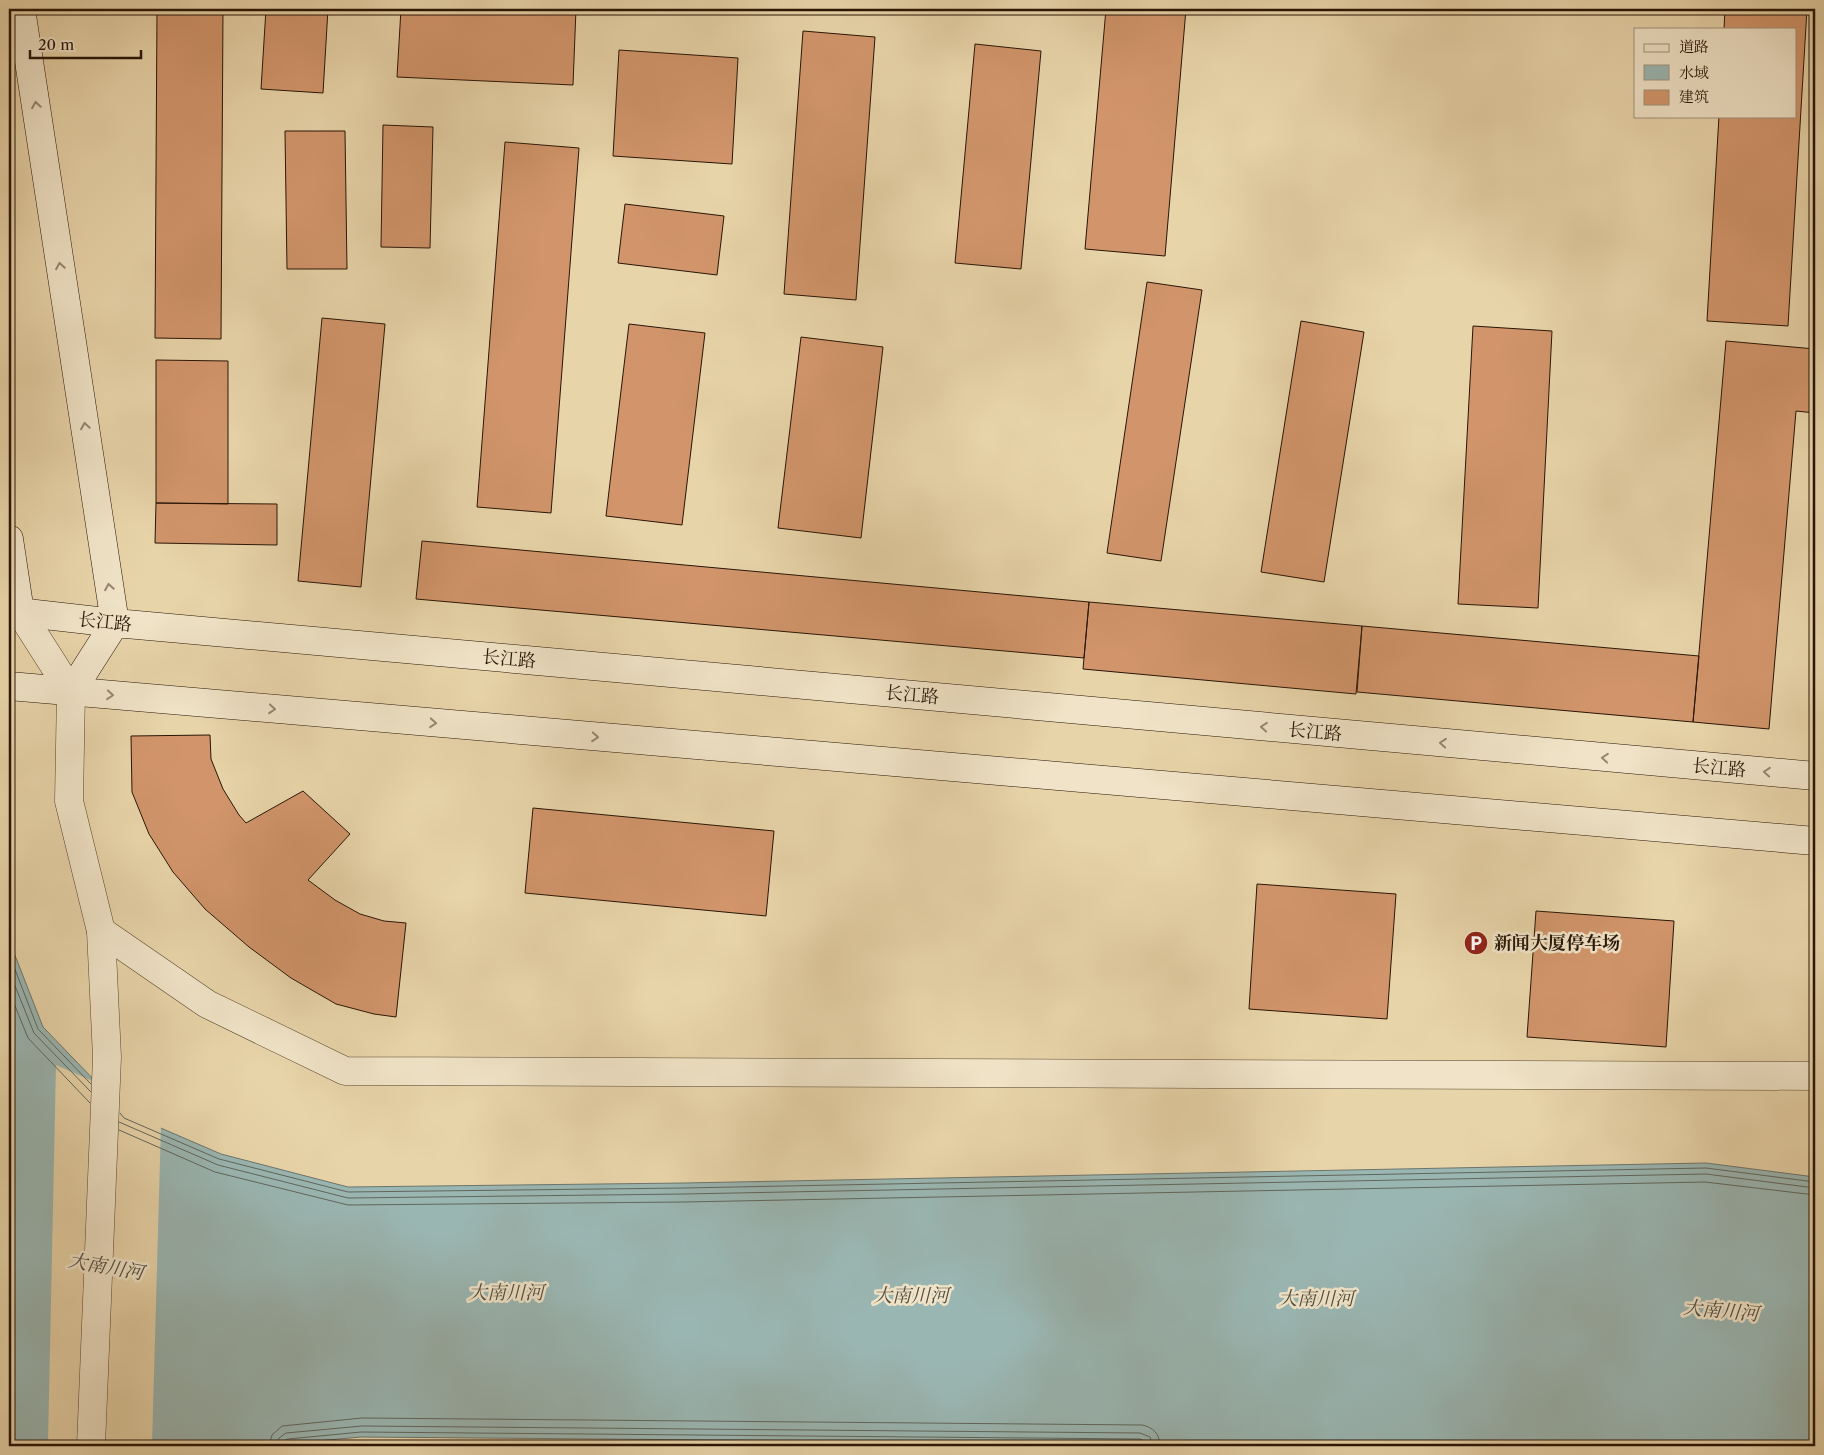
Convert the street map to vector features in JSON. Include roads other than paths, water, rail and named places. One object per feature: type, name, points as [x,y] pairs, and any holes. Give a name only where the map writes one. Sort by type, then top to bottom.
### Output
[{"type":"main road","points":[[21,9],[115,623],[70,692],[69,801],[101,931],[107,1057],[91,1446]]},
{"type":"main road","points":[[9,539],[15,612],[70,692]]},
{"type":"main road","name":"长江路","points":[[15,612],[115,623],[1815,776]]},
{"type":"main road","points":[[9,686],[1815,840]]},
{"type":"main road","points":[[101,931],[207,1004],[345,1071],[1815,1076]]},
{"type":"water","name":"大南川河","points":[[9,940],[43,1027],[126,1113],[221,1154],[348,1187],[684,1183],[1706,1163],[1815,1177],[1815,1446],[1438,1446],[361,1437],[262,1446],[9,1446]]},
{"type":"place","name":"新闻大厦停车场","points":[[1476,943]]}]
